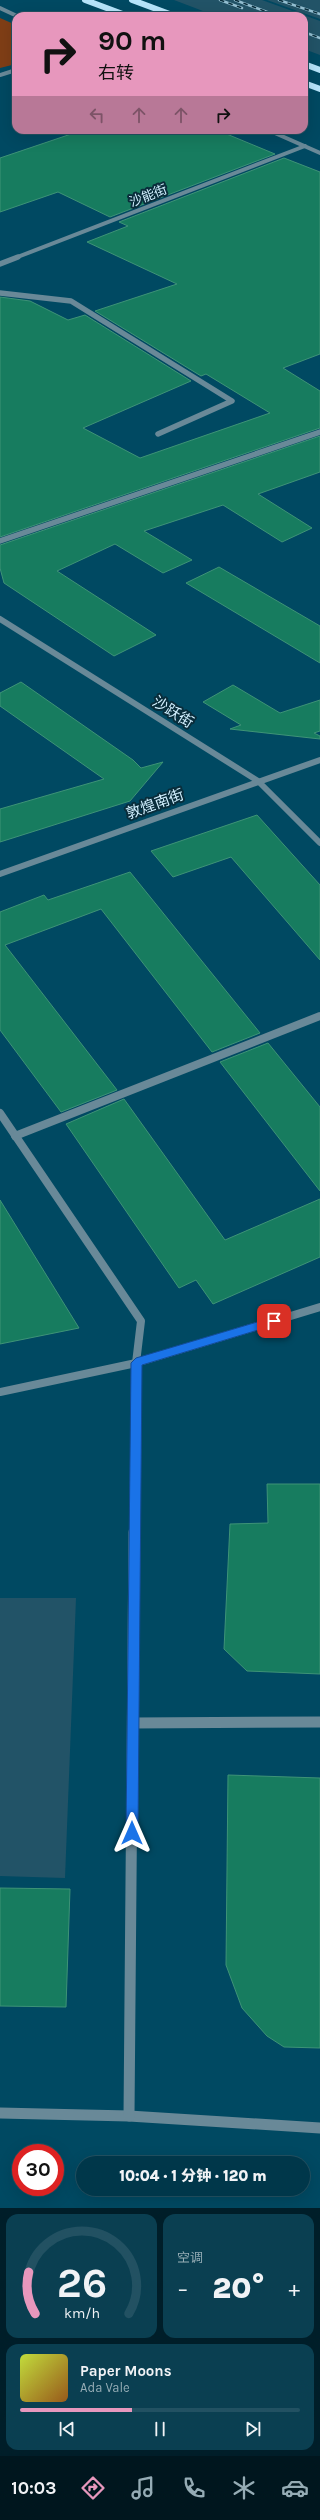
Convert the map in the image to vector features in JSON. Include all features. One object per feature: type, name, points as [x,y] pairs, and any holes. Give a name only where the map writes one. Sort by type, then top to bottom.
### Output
[{"type":"highway","points":[[85,0],[117,12]]},
{"type":"highway","points":[[132,0],[164,12]]},
{"type":"highway","points":[[308,66],[320,70]]},
{"type":"highway","points":[[308,84],[320,89]]},
{"type":"street","points":[[0,8],[12,14]]},
{"type":"street","points":[[0,75],[12,71]]},
{"type":"street","points":[[277,134],[320,153]]},
{"type":"street","name":"沙能街","points":[[0,264],[305,146]]},
{"type":"street","points":[[0,292],[71,301],[232,401],[158,434]]},
{"type":"street","points":[[0,541],[320,432]]},
{"type":"street","name":"沙跃街","points":[[0,619],[258,781],[320,843]]},
{"type":"street","name":"敦煌南街","points":[[0,874],[320,760]]},
{"type":"street","points":[[15,1136],[320,1016]]},
{"type":"street","points":[[2,1118],[141,1321],[136,1363],[129,2116]]},
{"type":"street","points":[[0,1392],[136,1363],[320,1307]]},
{"type":"street","points":[[133,1723],[320,1722]]},
{"type":"street","points":[[0,2113],[129,2116],[320,2128]]},
{"type":"shaded area","points":[[174,0],[262,0],[295,12],[206,12]]},
{"type":"shaded area","points":[[267,0],[320,0],[320,19],[308,15],[308,12],[300,12]]},
{"type":"shaded area","points":[[308,17],[320,21],[320,55],[308,50]]},
{"type":"shaded area","points":[[0,18],[12,23],[12,65],[0,68]]},
{"type":"shaded area","points":[[0,1598],[76,1598],[65,1878],[0,1876]]},
{"type":"building","points":[[71,134],[227,134],[275,154],[110,217],[58,192],[0,212],[0,158]]},
{"type":"building","points":[[284,158],[320,172],[320,354],[283,368],[320,391],[320,428],[0,537],[0,297],[30,301],[68,320],[85,315],[191,381],[83,428],[140,458],[270,413],[206,374],[201,376],[95,311],[177,284],[87,242],[128,226],[119,222]]},
{"type":"building","points":[[320,436],[320,472],[258,494],[312,528],[282,542],[223,505],[144,531],[192,560],[163,573],[115,544],[57,571],[156,635],[114,656],[4,583],[0,568],[0,545]]},
{"type":"building","points":[[219,567],[320,626],[320,663],[186,583]]},
{"type":"building","points":[[21,682],[133,760],[141,768],[163,762],[130,801],[0,842],[0,809],[104,779],[0,706],[0,693]]},
{"type":"building","points":[[233,685],[280,713],[320,700],[320,731],[314,733],[320,736],[320,739],[230,729],[241,725],[203,702]]},
{"type":"building","points":[[257,815],[320,885],[320,960],[231,857],[173,877],[151,851]]},
{"type":"building","points":[[130,872],[260,1033],[212,1052],[101,909],[5,945],[117,1090],[61,1112],[0,1030],[0,912],[44,895],[48,900]]},
{"type":"building","points":[[268,1043],[320,1107],[320,1191],[220,1062]]},
{"type":"building","points":[[124,1099],[225,1240],[320,1199],[320,1257],[213,1304],[196,1280],[179,1288],[66,1124]]},
{"type":"building","points":[[0,1200],[79,1328],[0,1344]]},
{"type":"building","points":[[267,1484],[320,1484],[320,1674],[247,1671],[224,1649],[230,1524],[268,1523]]},
{"type":"building","points":[[228,1775],[320,1778],[320,2048],[284,2047],[267,2036],[242,2008],[226,1965]]},
{"type":"building","points":[[0,1888],[70,1889],[66,2007],[0,2006]]},
{"type":"railway","points":[[220,0],[242,8]]},
{"type":"railway","points":[[235,0],[267,12]]},
{"type":"railway","points":[[279,0],[320,14]]},
{"type":"railway","points":[[308,34],[320,38]]},
{"type":"route","points":[[132,1833],[136,1363],[274,1321]]}]
